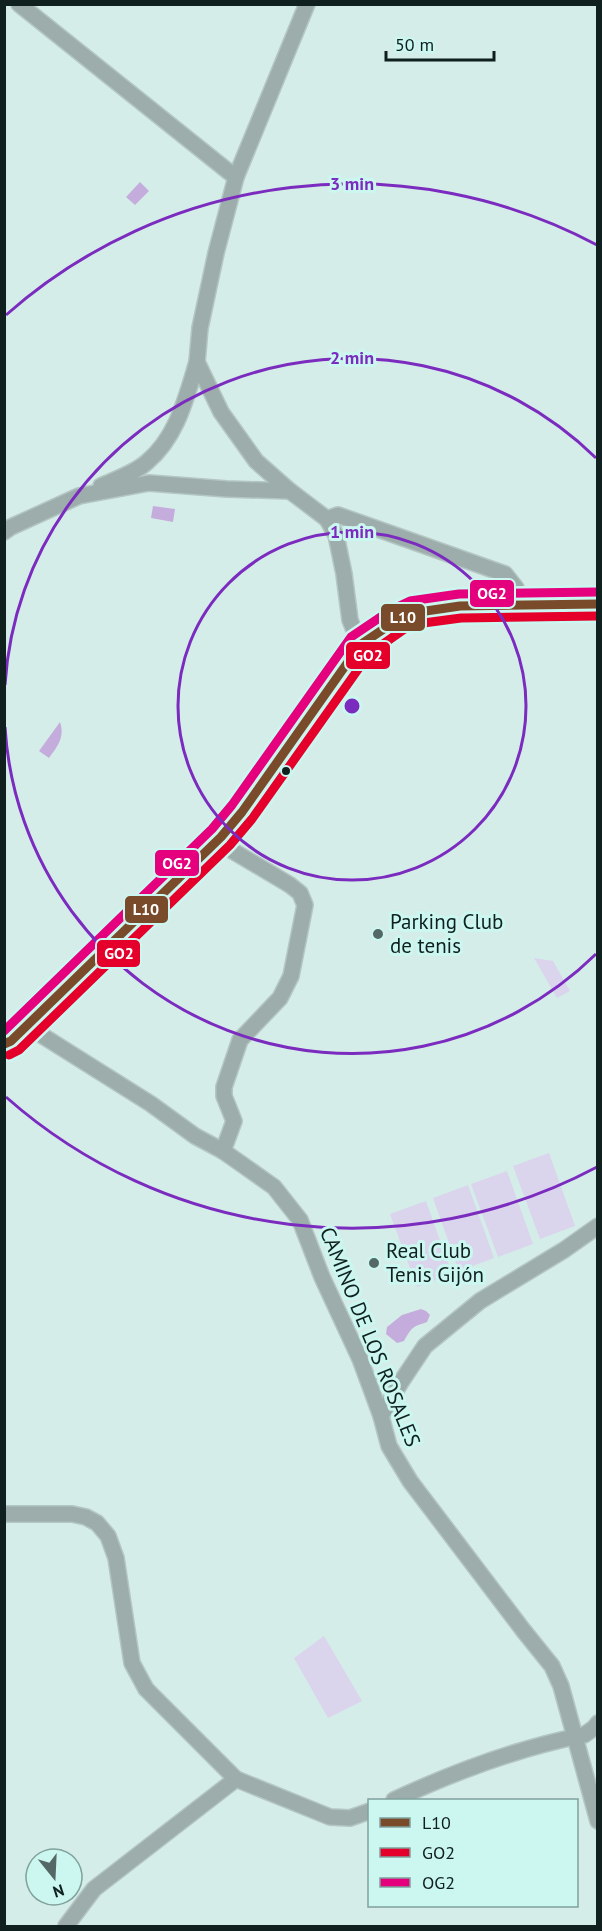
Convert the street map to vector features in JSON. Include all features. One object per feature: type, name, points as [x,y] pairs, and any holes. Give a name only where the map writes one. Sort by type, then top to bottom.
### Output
[{"type":"street","points":[[19,4],[236,177]]},
{"type":"street","points":[[4,532],[122,477],[146,463],[172,432],[197,362],[200,328],[209,285],[236,177],[307,4]]},
{"type":"street","points":[[197,362],[221,412],[256,461],[327,519],[336,535],[350,620],[360,645]]},
{"type":"street","points":[[146,463],[145,477],[148,483]]},
{"type":"street","points":[[79,496],[148,483],[290,491]]},
{"type":"street","points":[[327,519],[338,515],[505,574],[516,588],[522,605]]},
{"type":"street","points":[[4,1044],[12,1041],[216,841],[242,812],[360,645],[397,620],[412,614],[460,606],[597,604]]},
{"type":"street","points":[[216,841],[290,885],[300,893],[305,905],[291,976],[280,998],[240,1040],[231,1064],[224,1087],[224,1096],[234,1121],[224,1151]]},
{"type":"street","name":"CAMINO DE LOS ROSALES","points":[[27,1026],[151,1104],[195,1136],[224,1151],[274,1187],[300,1220],[322,1277],[360,1359],[381,1416],[389,1446],[410,1481],[552,1666],[561,1686],[597,1821]]},
{"type":"street","points":[[381,1416],[400,1382],[425,1346],[488,1295],[564,1250],[597,1226]]},
{"type":"street","points":[[4,1514],[72,1514],[86,1517],[97,1523],[108,1536],[116,1558],[132,1663],[146,1689],[236,1779],[330,1817],[350,1818],[368,1811]]},
{"type":"street","points":[[396,1799],[441,1778],[501,1757],[584,1735],[597,1723]]},
{"type":"street","points":[[66,1926],[94,1889],[236,1779]]},
{"type":"shaded area","points":[[140,182],[149,191],[135,205],[126,197]]},
{"type":"shaded area","points":[[153,506],[175,509],[173,522],[151,518]]},
{"type":"shaded area","points":[[60,722],[61,737],[49,758],[39,751]]},
{"type":"shaded area","points":[[534,958],[553,961],[570,991],[557,998]]},
{"type":"shaded area","points":[[549,1153],[575,1226],[540,1239],[513,1166]]},
{"type":"shaded area","points":[[507,1171],[533,1244],[498,1257],[471,1184]]},
{"type":"shaded area","points":[[468,1185],[494,1258],[459,1271],[433,1198]]},
{"type":"shaded area","points":[[426,1201],[452,1274],[417,1287],[390,1214]]},
{"type":"shaded area","points":[[421,1309],[430,1315],[427,1322],[413,1328],[404,1341],[397,1343],[386,1334],[387,1327],[402,1315]]},
{"type":"shaded area","points":[[324,1636],[362,1701],[328,1718],[294,1658]]},
{"type":"transit line","name":"OG2","points":[[4,1031],[212,829],[232,805],[351,637],[391,610],[410,601],[459,594],[598,592]]},
{"type":"transit line","name":"L10","points":[[4,1044],[11,1041],[221,837],[242,812],[360,645],[397,620],[412,613],[460,606],[598,604]]},
{"type":"transit line","name":"GO2","points":[[9,1055],[19,1050],[230,845],[252,819],[369,654],[403,630],[416,624],[461,618],[598,616]]},
{"type":"place","name":"Parking Club de tenis","points":[[378,934]]},
{"type":"place","name":"Real Club Tenis Gijón","points":[[374,1263]]}]
